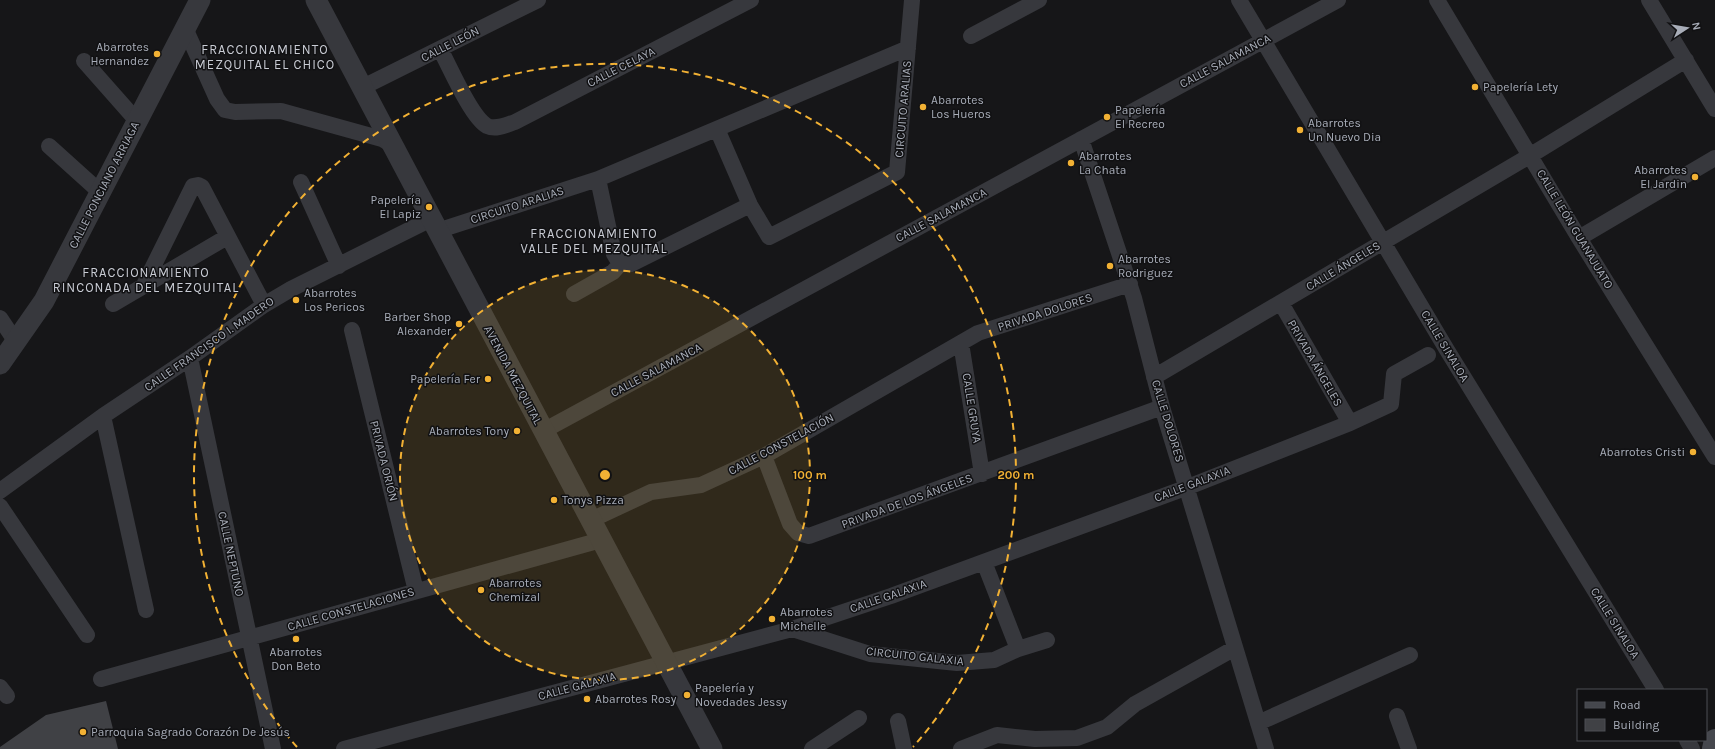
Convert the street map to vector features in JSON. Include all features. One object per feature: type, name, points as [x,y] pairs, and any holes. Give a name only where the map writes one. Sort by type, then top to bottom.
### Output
[{"type":"main road","points":[[1712,749],[1715,740]]},
{"type":"street","name":"CALLE PONCIANO ARRIAGA","points":[[0,364],[44,301],[200,0]]},
{"type":"street","name":"AVENIDA MEZQUITAL","points":[[316,0],[712,749]]},
{"type":"street","name":"CALLE LEÓN","points":[[362,88],[538,0]]},
{"type":"street","name":"CALLE CELAYA","points":[[440,49],[476,118],[488,126],[499,127],[515,122],[751,0]]},
{"type":"street","points":[[908,48],[912,0]]},
{"type":"street","points":[[971,36],[1039,0]]},
{"type":"street","name":"CALLE SINALOA","points":[[1239,0],[1447,350],[1655,689]]},
{"type":"street","name":"CALLE SALAMANCA","points":[[543,431],[1338,0]]},
{"type":"street","name":"CALLE LEÓN GUANAJUATO","points":[[1437,0],[1531,155],[1579,238],[1715,457]]},
{"type":"street","points":[[1649,0],[1715,109]]},
{"type":"street","points":[[186,28],[217,100],[225,110],[235,112],[281,111],[382,140],[392,145]]},
{"type":"street","name":"CIRCUITO ARALIAS","points":[[434,225],[598,179],[908,48],[897,172],[769,237],[750,205],[717,129]]},
{"type":"street","name":"CALLE ÁNGELES","points":[[1154,377],[1531,155],[1686,60]]},
{"type":"street","points":[[84,61],[137,121]]},
{"type":"street","name":"CALLE DOLORES","points":[[1080,139],[1130,284],[1162,407],[1188,487],[1266,749]]},
{"type":"street","points":[[49,146],[100,192]]},
{"type":"street","points":[[1579,238],[1715,158]]},
{"type":"street","points":[[598,179],[614,254],[620,264]]},
{"type":"street","points":[[301,182],[339,266]]},
{"type":"street","points":[[144,285],[194,186],[198,185],[202,187],[264,305]]},
{"type":"street","points":[[574,294],[613,272],[620,264],[631,264],[750,205]]},
{"type":"street","name":"CALLE FRANCISCO I. MADERO","points":[[0,491],[103,416],[190,358],[264,305],[339,266],[434,225]]},
{"type":"street","points":[[113,304],[228,237]]},
{"type":"street","name":"PRIVADA DOLORES","points":[[961,342],[978,333],[1130,284]]},
{"type":"street","name":"PRIVADA ÁNGELES","points":[[1281,303],[1350,423]]},
{"type":"street","points":[[0,318],[16,342]]},
{"type":"street","name":"PRIVADA ORIÓN","points":[[352,330],[416,591]]},
{"type":"street","name":"CALLE CONSTELACIÓN","points":[[591,520],[651,492],[701,485],[764,456],[961,342]]},
{"type":"street","name":"CALLE GRUYA","points":[[961,342],[982,474]]},
{"type":"street","name":"CALLE GALAXIA","points":[[344,749],[792,629],[984,562],[1188,487],[1350,423],[1391,404],[1394,374],[1428,355]]},
{"type":"street","name":"CALLE NEPTUNO","points":[[190,358],[273,749]]},
{"type":"street","name":"PRIVADA DE LOS ÁNGELES","points":[[764,456],[790,524],[798,533],[809,536],[1162,407]]},
{"type":"street","points":[[103,416],[146,610]]},
{"type":"street","points":[[0,506],[87,635]]},
{"type":"street","name":"CALLE CONSTELACIONES","points":[[101,679],[601,540]]},
{"type":"street","points":[[984,562],[1018,649]]},
{"type":"street","name":"CIRCUITO GALAXIA","points":[[792,629],[870,654],[957,663],[994,660],[1018,649],[1047,640]]},
{"type":"street","points":[[961,749],[997,735],[1035,739],[1077,738],[1107,727],[1135,704],[1235,648]]},
{"type":"street","points":[[1258,723],[1410,655]]},
{"type":"street","points":[[1397,716],[1409,749]]},
{"type":"street","points":[[812,749],[859,718]]},
{"type":"street","points":[[898,721],[904,749]]},
{"type":"building","name":"Parroquia Sagrado Corazón De Jesús","points":[[106,701],[118,749],[0,749],[0,747],[46,715]]},
{"type":"place","name":"Abarrotes Hernandez","points":[[157,54]]},
{"type":"place","name":"Papelería Lety","points":[[1475,87]]},
{"type":"place","name":"Abarrotes Los Hueros","points":[[923,107]]},
{"type":"place","name":"Papelería El Recreo","points":[[1107,117]]},
{"type":"place","name":"Abarrotes Un Nuevo Dia","points":[[1300,130]]},
{"type":"place","name":"Abarrotes La Chata","points":[[1071,163]]},
{"type":"place","name":"Abarrotes El Jardin","points":[[1695,177]]},
{"type":"place","name":"Papelería El Lapiz","points":[[429,207]]},
{"type":"place","name":"Abarrotes Rodriguez","points":[[1110,266]]},
{"type":"place","name":"Abarrotes Los Pericos","points":[[296,300]]},
{"type":"place","name":"Barber Shop Alexander","points":[[459,324]]},
{"type":"place","name":"Papelería Fer","points":[[488,379]]},
{"type":"place","name":"Abarrotes Tony","points":[[517,431]]},
{"type":"place","name":"Abarrotes Cristi","points":[[1693,452]]},
{"type":"place","name":"Tonys Pizza","points":[[554,500]]},
{"type":"place","name":"Abarrotes Chemizal","points":[[481,590]]},
{"type":"place","name":"Abarrotes Michelle","points":[[772,619]]},
{"type":"place","name":"Abarrotes Don Beto","points":[[296,639]]},
{"type":"place","name":"Papelería y Novedades Jessy","points":[[687,695]]},
{"type":"place","name":"Abarrotes Rosy","points":[[587,699]]},
{"type":"place","name":"Parroquia Sagrado Corazón De Jesús","points":[[83,732]]},
{"type":"district","name":"FRACCIONAMIENTO MEZQUITAL EL CHICO","points":[[265,56]]},
{"type":"district","name":"FRACCIONAMIENTO VALLE DEL MEZQUITAL","points":[[594,240]]},
{"type":"district","name":"FRACCIONAMIENTO RINCONADA DEL MEZQUITAL","points":[[146,280]]}]
